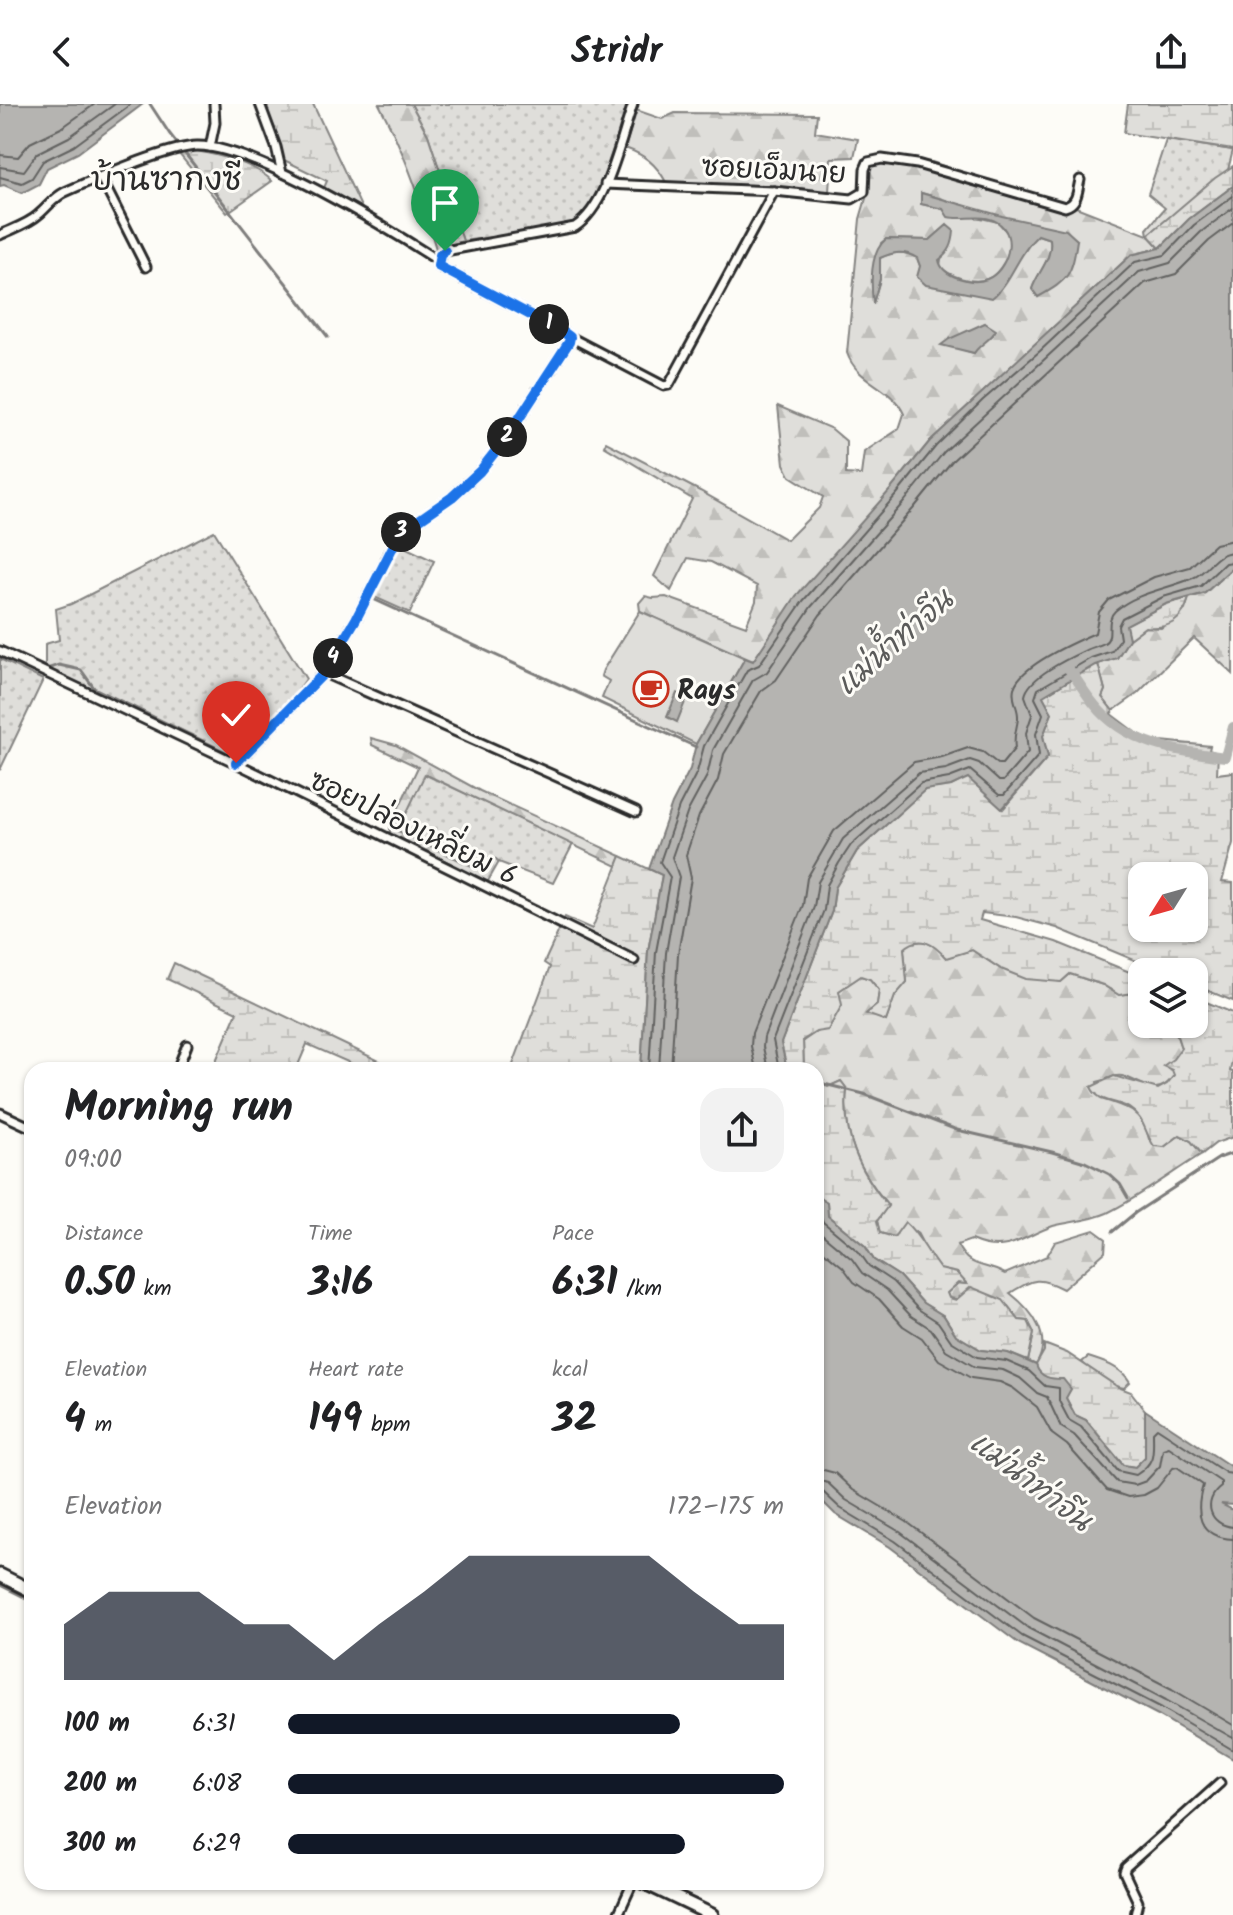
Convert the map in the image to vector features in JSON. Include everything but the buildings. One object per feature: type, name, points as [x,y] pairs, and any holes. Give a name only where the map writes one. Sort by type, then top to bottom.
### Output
[{"type":"street","points":[[210,147],[215,123],[214,104]]},
{"type":"street","points":[[260,104],[282,173]]},
{"type":"street","points":[[437,260],[445,251],[575,227],[587,219],[596,208],[633,104]]},
{"type":"street","points":[[0,235],[38,216],[57,197],[169,153],[210,147],[230,151],[282,173],[371,220],[437,260],[438,266],[664,386],[669,385],[774,191]]},
{"type":"street","name":"ซอยเอ็มนาย","points":[[605,184],[774,191],[852,199],[864,192],[868,162],[882,159],[917,164],[1065,207],[1076,199],[1080,180]]},
{"type":"street","points":[[101,178],[146,267]]},
{"type":"street","points":[[236,763],[324,673],[400,533],[452,497],[480,471],[509,434],[570,337]]},
{"type":"street","name":"ซอยปล่องเหลี่ยม 6","points":[[0,651],[236,763],[634,960]]},
{"type":"street","points":[[324,673],[636,812]]},
{"type":"street","points":[[180,1062],[187,1045]]},
{"type":"street","points":[[0,1113],[24,1124]]},
{"type":"street","points":[[0,1575],[24,1587]]},
{"type":"street","points":[[1135,1915],[1138,1902],[1126,1881],[1126,1867],[1220,1783]]},
{"type":"street","points":[[618,1915],[629,1890]]},
{"type":"street","points":[[661,1890],[712,1915]]},
{"type":"green space","points":[[268,104],[313,104],[363,211],[323,190],[327,181],[282,159],[267,115]]},
{"type":"green space","points":[[379,104],[411,104],[428,135],[463,241],[436,249],[411,175]]},
{"type":"green space","points":[[411,104],[629,104],[591,211],[579,222],[463,241],[428,135]]},
{"type":"green space","points":[[1128,104],[1233,104],[1233,150],[1124,133]]},
{"type":"green space","points":[[636,110],[662,119],[675,113],[817,114],[815,132],[858,139],[854,157],[831,158],[829,192],[666,182],[649,161],[625,148]]},
{"type":"green space","points":[[1166,140],[1233,150],[1228,170],[1148,235],[1147,229],[1165,208],[1148,194]]},
{"type":"green space","points":[[190,150],[244,164],[272,181],[227,213],[179,154]]},
{"type":"green space","points":[[865,159],[932,162],[1001,186],[1058,200],[1148,235],[1160,248],[1131,255],[930,441],[753,661],[640,611],[639,603],[645,596],[666,597],[746,626],[756,601],[757,586],[711,562],[688,558],[671,591],[654,576],[692,499],[604,446],[606,442],[787,540],[819,508],[823,497],[790,476],[784,464],[778,406],[832,429],[846,441],[846,474],[861,475],[864,452],[899,429],[904,414],[892,397],[859,371],[847,353],[860,219],[869,188]],"holes":[[[922,193],[1077,240],[1038,297],[1032,289],[1050,246],[1050,239],[1038,235],[1027,246],[999,292],[920,266],[917,258],[898,253],[880,258],[880,279],[873,302],[881,243],[886,239],[930,240],[946,226],[940,266],[968,280],[992,277],[1007,255],[1009,237],[998,222],[921,204]],[[985,323],[993,335],[980,343],[974,353],[960,349],[974,329]]]},
{"type":"green space","points":[[1233,166],[1233,186],[1189,219],[1160,248],[1148,235]]},
{"type":"green space","points":[[214,531],[306,679],[287,706],[233,757],[225,756],[58,676],[45,665],[45,644],[59,640],[56,609]]},
{"type":"green space","points":[[398,544],[434,561],[410,613],[370,595]]},
{"type":"green space","points":[[1233,567],[1233,674],[1194,638],[1137,694],[1113,711],[1102,697],[1105,690],[1098,664],[1117,658],[1129,639],[1145,627],[1161,628],[1185,610],[1189,598],[1205,593]]},
{"type":"green space","points":[[1189,598],[1183,613],[1173,622],[1161,627],[1145,627],[1129,639],[1125,625],[1166,604]]},
{"type":"green space","points":[[640,611],[745,658],[696,744],[602,698],[609,681],[601,676],[603,670]]},
{"type":"green space","points":[[0,659],[43,680],[0,770]]},
{"type":"green space","points":[[1098,664],[1105,690],[1102,697],[1113,711],[1111,714],[1151,740],[1210,746],[1209,750],[1218,753],[1217,774],[1233,772],[1233,843],[1222,882],[1233,883],[1233,1001],[1208,991],[1208,958],[1129,958],[1057,928],[1016,917],[982,913],[980,920],[1056,942],[1128,971],[1128,994],[1119,995],[1103,985],[1070,974],[1061,982],[1026,979],[1001,969],[972,950],[946,958],[932,945],[916,942],[904,949],[907,982],[895,996],[886,1021],[866,1014],[877,1005],[879,990],[870,979],[861,976],[839,991],[842,1005],[828,1030],[816,1032],[803,1040],[804,1062],[785,1062],[781,1043],[832,911],[835,888],[857,851],[925,789],[951,786],[968,777],[1003,809],[1048,757],[1043,736],[1052,713],[1042,696]]},
{"type":"green space","points":[[371,738],[396,745],[480,791],[621,856],[617,866],[425,774],[398,831],[478,869],[486,857],[499,862],[487,883],[398,840],[390,835],[390,826],[418,767],[372,745]]},
{"type":"green space","points":[[424,774],[573,844],[553,883],[486,857],[479,869],[403,835],[398,830]]},
{"type":"green space","points":[[621,856],[662,875],[648,951],[641,1062],[514,1062],[550,967],[544,963],[565,917],[592,929]]},
{"type":"green space","points":[[924,941],[946,957],[972,950],[1001,969],[1061,982],[1070,974],[1103,985],[1119,995],[1128,994],[1128,1038],[1178,1038],[1181,1048],[1173,1061],[1175,1076],[1161,1087],[1149,1087],[1119,1076],[1097,1082],[1101,1099],[1125,1107],[1138,1116],[1149,1139],[1164,1147],[1180,1135],[1191,1141],[1202,1154],[1131,1200],[1100,1216],[1053,1226],[1004,1246],[971,1240],[957,1245],[972,1262],[1005,1274],[1047,1256],[1055,1242],[1094,1230],[1106,1239],[1105,1252],[1063,1289],[1048,1282],[1036,1281],[1010,1293],[1038,1325],[1042,1344],[1036,1365],[1028,1361],[1034,1333],[1028,1321],[1019,1320],[1008,1306],[949,1298],[947,1293],[958,1283],[965,1284],[957,1273],[940,1270],[916,1231],[894,1237],[880,1233],[877,1221],[888,1205],[855,1152],[847,1122],[847,1089],[841,1081],[828,1087],[824,1085],[824,1062],[804,1062],[803,1041],[816,1032],[838,991],[861,976],[870,979],[879,990],[877,1005],[867,1013],[886,1021],[895,995],[907,982],[904,949],[910,943]]},
{"type":"green space","points":[[174,963],[381,1062],[348,1062],[307,1044],[299,1062],[215,1062],[237,1012],[167,979]]},
{"type":"green space","points":[[1208,1003],[1233,1013],[1230,1071],[1233,1072],[1233,1137],[1216,1143],[1202,1154],[1191,1141],[1180,1135],[1164,1147],[1154,1146],[1134,1112],[1098,1096],[1091,1087],[1114,1076],[1158,1089],[1174,1075],[1172,1070],[1163,1066],[1181,1048],[1178,1038],[1208,1038]]},
{"type":"green space","points":[[841,1081],[847,1089],[847,1122],[855,1152],[888,1206],[877,1221],[880,1233],[894,1237],[905,1222],[940,1269],[957,1273],[967,1284],[958,1283],[947,1293],[949,1298],[956,1300],[971,1287],[1003,1300],[1019,1320],[1028,1321],[1034,1333],[1028,1361],[1008,1353],[981,1350],[956,1335],[944,1316],[923,1303],[899,1276],[874,1260],[865,1246],[828,1216],[827,1202],[824,1200],[824,1085],[828,1087]]},
{"type":"green space","points":[[1044,1344],[1067,1353],[1118,1387],[1131,1392],[1145,1410],[1145,1457],[1135,1467],[1123,1465],[1086,1420],[1075,1415],[1066,1398],[1038,1371],[1036,1365],[1044,1351]]},
{"type":"green space","points":[[1088,1357],[1117,1369],[1130,1382],[1124,1388],[1108,1381],[1082,1362]]},
{"type":"water","points":[[0,104],[143,104],[78,153],[47,168],[39,184],[22,193],[0,186]]},
{"type":"water","name":"แม่น้ำท่าจีน","points":[[1233,186],[1233,567],[1205,593],[1166,604],[1126,625],[1129,639],[1117,658],[1095,665],[1043,696],[1052,713],[1043,736],[1048,757],[1002,809],[968,778],[951,786],[925,790],[857,851],[835,888],[832,911],[781,1043],[785,1062],[641,1062],[648,951],[662,875],[649,869],[672,804],[690,769],[696,744],[745,658],[753,661],[796,596],[930,441],[1131,255],[1160,248],[1189,219]]},
{"type":"water","points":[[921,193],[1066,230],[1077,240],[1071,269],[1063,281],[1038,297],[1032,289],[1047,259],[1050,239],[1038,235],[992,298],[926,285],[917,277],[920,266],[917,258],[894,253],[880,258],[880,279],[873,304],[874,260],[886,239],[930,240],[947,225],[954,231],[953,240],[939,260],[941,266],[952,275],[966,280],[987,279],[1005,261],[1008,235],[997,222],[985,218],[948,217],[943,209],[921,204]]},
{"type":"water","points":[[985,323],[996,330],[974,353],[941,345],[949,339]]},
{"type":"water","points":[[677,693],[687,697],[677,722],[667,717]]},
{"type":"water","name":"แม่น้ำท่าจีน","points":[[824,1200],[827,1202],[828,1216],[865,1246],[874,1260],[899,1276],[923,1303],[944,1316],[956,1335],[981,1350],[1008,1353],[1036,1365],[1046,1377],[1063,1379],[1071,1389],[1066,1398],[1075,1415],[1086,1420],[1123,1465],[1135,1467],[1145,1457],[1145,1410],[1233,1468],[1233,1505],[1221,1504],[1233,1510],[1233,1759],[1158,1715],[1018,1643],[890,1547],[835,1514],[824,1503]]},
{"type":"waterway","points":[[150,104],[169,133],[328,337]]},
{"type":"waterway","points":[[373,599],[696,747]]},
{"type":"waterway","points":[[0,647],[47,669],[59,665],[81,670],[94,688],[230,754]]},
{"type":"waterway","points":[[1068,668],[1107,718],[1121,729],[1154,744],[1225,757],[1233,727]]},
{"type":"waterway","points":[[824,1084],[864,1094],[957,1130],[1085,1162],[1109,1174],[1120,1184],[1128,1198]]},
{"type":"waterway","points":[[1112,1232],[1135,1213],[1219,1158],[1233,1153]]},
{"type":"waterway","points":[[0,1585],[24,1597]]},
{"type":"place","name":"Rays","points":[[651,689]]},
{"type":"district","name":"บ้านซากงซี","points":[[166,179]]},
{"type":"route","points":[[236,763],[324,673],[400,533],[452,497],[480,471],[509,434],[569,342],[570,337],[566,334],[438,266],[437,260],[445,251]]}]
